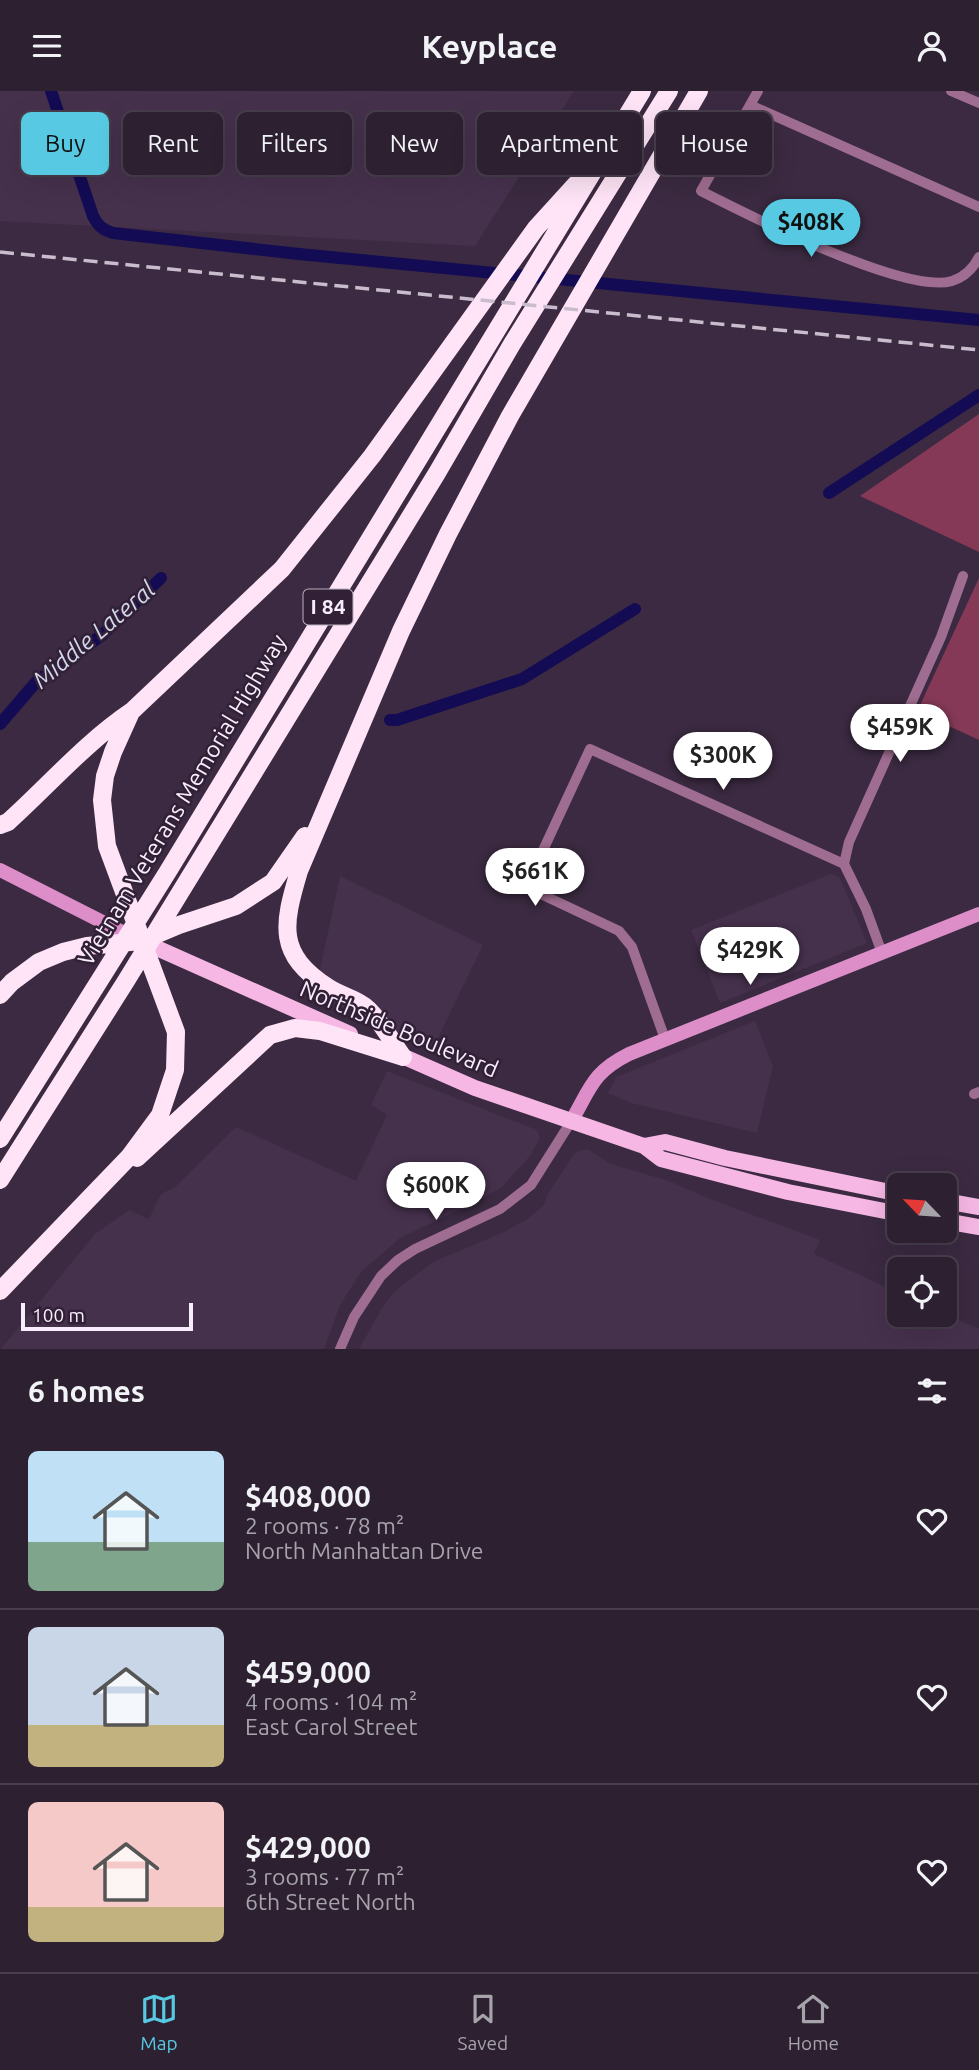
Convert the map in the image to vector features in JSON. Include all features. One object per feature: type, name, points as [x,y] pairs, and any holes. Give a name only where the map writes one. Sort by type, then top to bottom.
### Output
[{"type":"highway","name":"Vietnam Veterans Memorial Highway","points":[[629,112],[642,91]]},
{"type":"highway","name":"Vietnam Veterans Memorial Highway","points":[[0,1180],[438,473],[512,344],[669,91]]},
{"type":"highway","points":[[403,1057],[367,1008],[313,977],[295,958],[286,932],[288,908],[299,871],[401,631],[448,534],[510,416],[699,91]]},
{"type":"highway","points":[[0,825],[8,822],[48,787],[106,729],[132,711],[282,569],[372,456],[536,228],[584,175]]},
{"type":"highway","name":"Vietnam Veterans Memorial Highway","points":[[0,1139],[167,873],[591,175]]},
{"type":"highway","points":[[0,1291],[130,1157],[160,1115],[175,1070],[176,1032],[107,846],[102,800],[105,776],[132,711]]},
{"type":"highway","points":[[0,995],[12,982],[39,962],[51,957],[87,946],[141,941],[236,906],[273,882],[298,848],[338,782]]},
{"type":"highway","points":[[91,1196],[144,1153],[270,1035],[295,1028],[320,1031],[403,1057]]},
{"type":"main road","name":"Northside Boulevard","points":[[141,941],[475,1088],[644,1146],[662,1159],[788,1192],[887,1211]]},
{"type":"main road","name":"Northside Boulevard","points":[[644,1146],[665,1142],[725,1158],[887,1191]]},
{"type":"main road","points":[[957,1203],[979,1207]]},
{"type":"main road","points":[[957,1223],[979,1227]]},
{"type":"street","points":[[758,91],[701,191],[889,275],[919,281],[951,282],[972,270],[979,257]]},
{"type":"street","points":[[951,91],[979,103]]},
{"type":"street","points":[[750,105],[979,207]]},
{"type":"street","points":[[882,953],[866,909],[844,864],[849,842],[940,637],[963,576]]},
{"type":"street","points":[[665,1039],[632,947],[619,930],[526,887],[590,748],[844,864]]},
{"type":"street","points":[[0,870],[141,941]]},
{"type":"street","points":[[340,1349],[354,1317],[381,1276],[398,1260],[415,1249],[500,1209],[531,1185],[597,1074],[611,1063],[979,913]]},
{"type":"shaded area","points":[[0,91],[574,91],[561,112],[477,112],[477,175],[520,175],[475,246],[0,221]]},
{"type":"shaded area","points":[[979,414],[979,552],[860,496]]},
{"type":"shaded area","points":[[979,578],[979,740],[925,715],[921,703]]},
{"type":"shaded area","points":[[831,874],[840,878],[867,943],[720,1003],[691,930]]},
{"type":"shaded area","points":[[340,876],[483,945],[433,1048],[315,993]]},
{"type":"shaded area","points":[[755,1021],[773,1066],[757,1133],[631,1103],[608,1093],[616,1077]]},
{"type":"shaded area","points":[[387,1071],[537,1130],[540,1138],[530,1156],[502,1187],[400,1238],[361,1272],[340,1305],[324,1349],[1,1349],[95,1234],[129,1210],[149,1219],[161,1194],[175,1187],[236,1127],[356,1181],[387,1115],[371,1105]]},
{"type":"shaded area","points":[[589,1150],[611,1164],[669,1181],[820,1240],[814,1254],[887,1287],[887,1327],[957,1327],[957,1319],[979,1329],[979,1349],[359,1349],[395,1291],[433,1262],[526,1220],[543,1206],[574,1154]]},
{"type":"waterway","points":[[51,91],[93,216],[101,227],[113,233],[299,254],[979,320]]},
{"type":"waterway","name":"Middle Lateral","points":[[829,493],[979,395]]},
{"type":"waterway","name":"Middle Lateral","points":[[0,724],[37,681],[102,635],[161,578]]},
{"type":"waterway","name":"Middle Lateral","points":[[390,720],[522,679],[635,609]]},
{"type":"railway","points":[[0,252],[979,350]]}]
